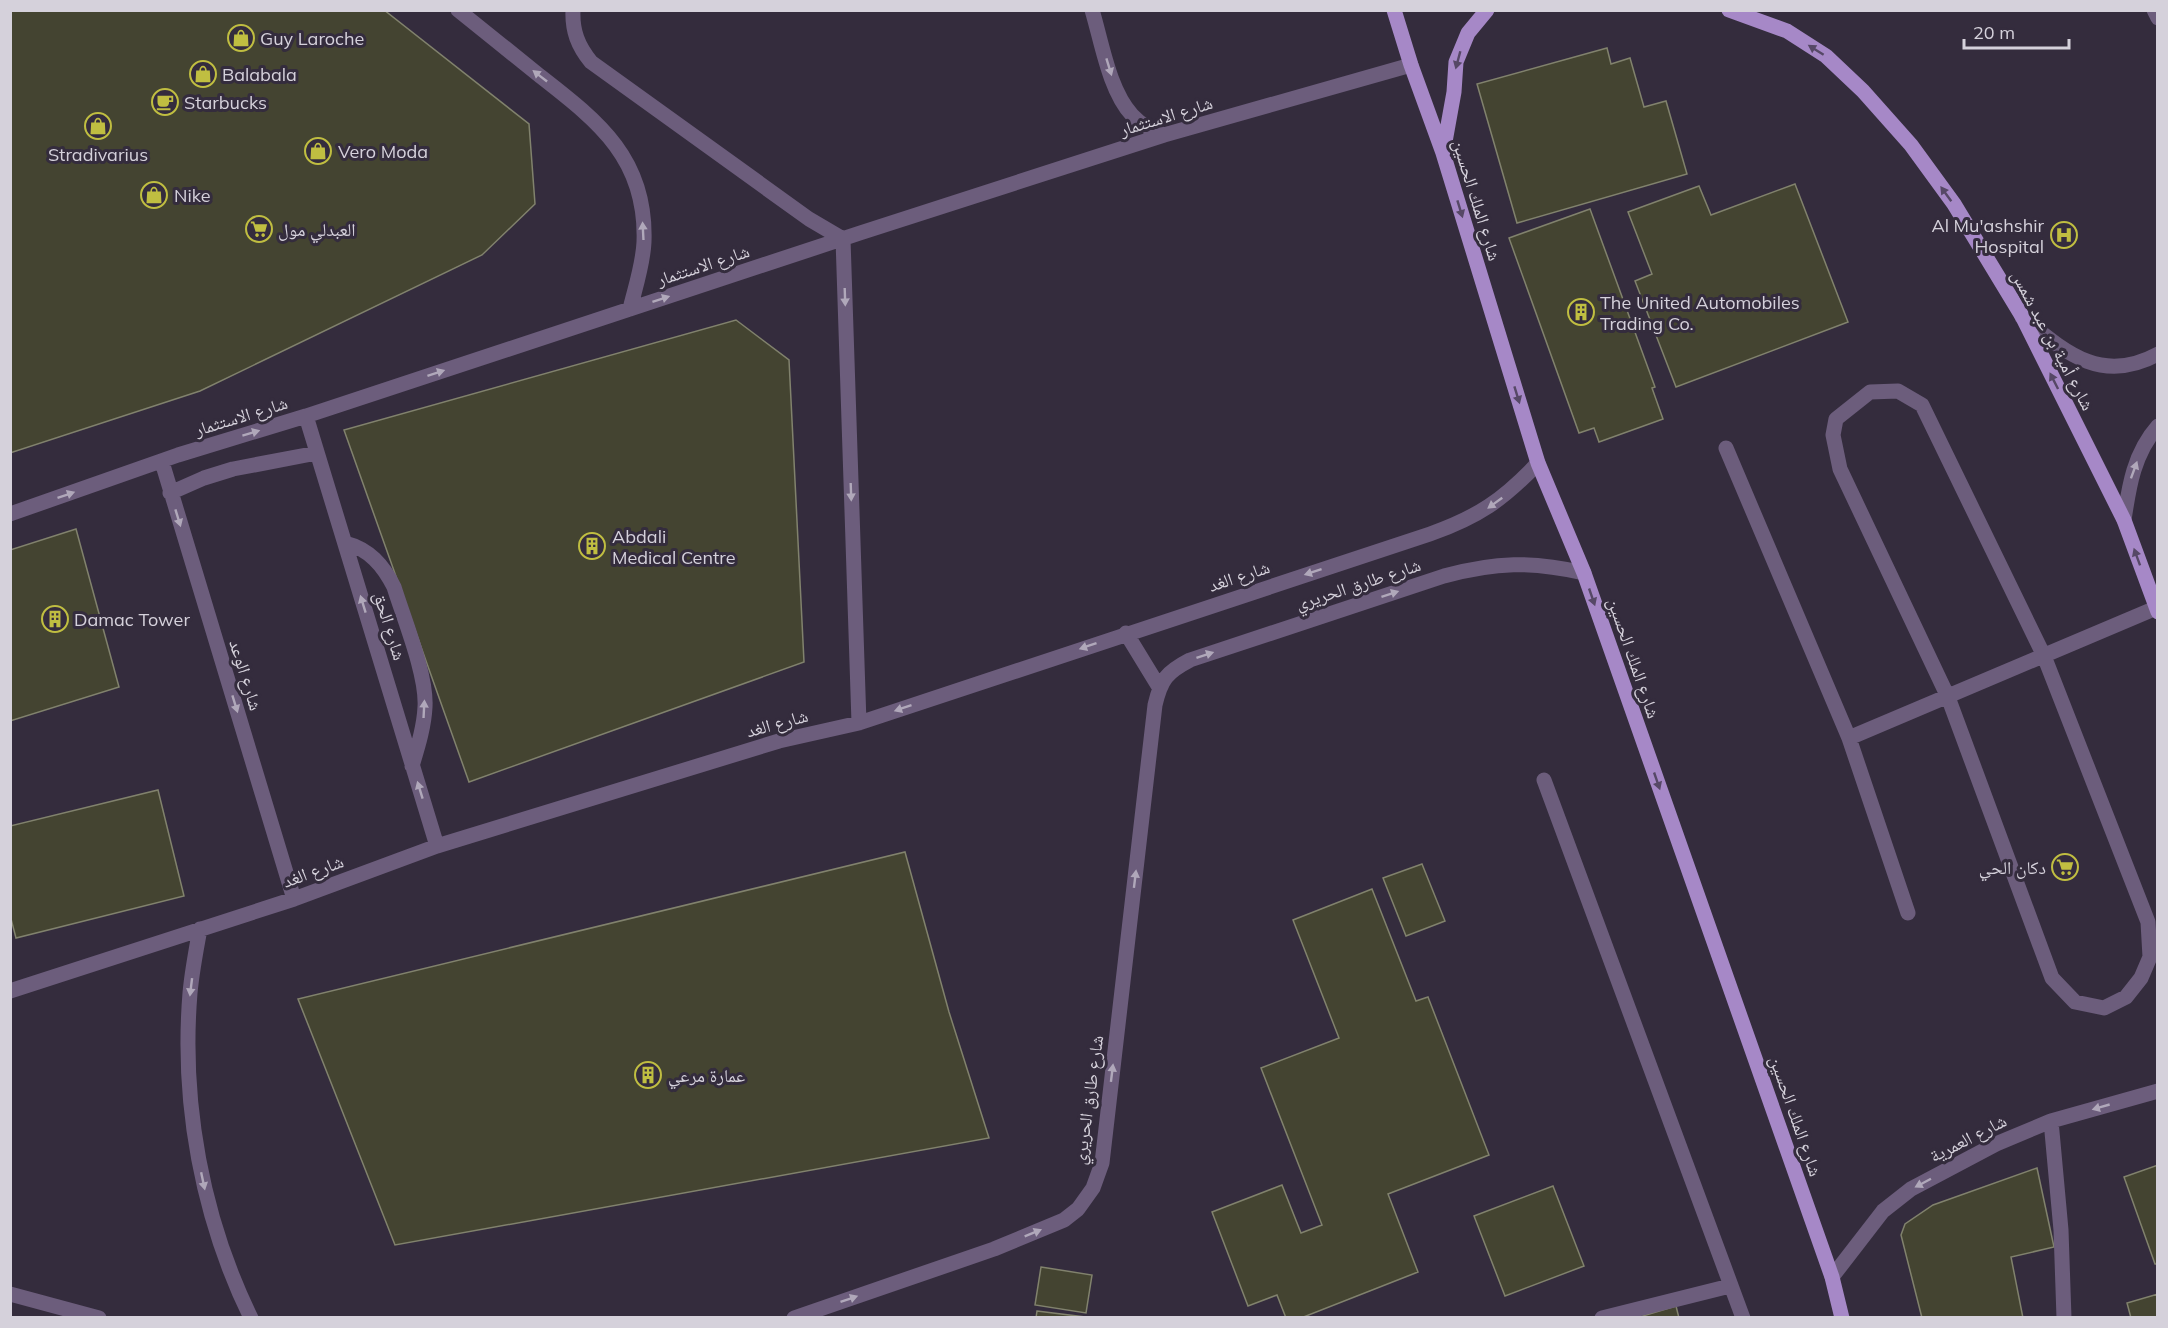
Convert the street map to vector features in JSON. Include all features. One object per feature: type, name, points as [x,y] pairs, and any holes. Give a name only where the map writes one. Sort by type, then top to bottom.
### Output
[{"type":"main road","name":"شارع الملك الحسين","points":[[1394,10],[1443,153],[1538,464],[1584,573],[1832,1277],[1842,1317]]},
{"type":"main road","points":[[1443,153],[1454,92],[1456,62],[1468,33],[1486,10]]},
{"type":"main road","name":"شارع أمية بن عبد شمس","points":[[1729,10],[1787,31],[1826,56],[1863,92],[1911,145],[1954,204],[2022,316],[2124,520],[2157,610]]},
{"type":"street","points":[[458,10],[589,115],[614,141],[632,173],[642,208],[644,243],[630,309]]},
{"type":"street","points":[[573,10],[575,36],[591,62],[809,219],[843,239],[859,723]]},
{"type":"street","points":[[1092,10],[1122,103],[1133,117],[1148,128],[1164,135]]},
{"type":"street","points":[[2154,10],[2157,18]]},
{"type":"street","name":"شارع الاستثمار","points":[[10,514],[162,462],[1164,135],[1411,65]]},
{"type":"street","points":[[2022,316],[2055,344],[2086,363],[2107,368],[2129,366],[2157,354]]},
{"type":"street","points":[[1898,391],[1922,405],[2044,656],[2148,922],[2150,957],[2140,978],[2126,997],[2104,1008],[2075,1002],[2052,978],[1948,696],[1840,469],[1833,435],[1836,419],[1869,392],[1898,391]]},
{"type":"street","name":"شارع الحق","points":[[306,416],[437,846]]},
{"type":"street","points":[[2124,520],[2130,478],[2140,454],[2157,426]]},
{"type":"street","points":[[1726,448],[1849,738],[1908,913]]},
{"type":"street","points":[[170,493],[232,469],[317,453]]},
{"type":"street","name":"شارع الوعد","points":[[162,462],[294,899]]},
{"type":"street","name":"شارع الغد","points":[[10,992],[294,899],[437,846],[779,741],[859,723],[1461,523],[1489,507],[1515,487],[1538,464]]},
{"type":"street","points":[[345,543],[369,553],[379,563],[394,587],[424,684],[426,705],[423,727],[412,766]]},
{"type":"street","name":"شارع طارق الحريري","points":[[794,1317],[994,1249],[1064,1220],[1078,1209],[1094,1188],[1102,1163],[1159,687],[1172,669],[1190,660],[1478,567],[1514,564],[1549,565],[1584,573]]},
{"type":"street","points":[[1849,738],[2157,610]]},
{"type":"street","points":[[1126,633],[1159,687]]},
{"type":"street","points":[[1544,780],[1743,1317]]},
{"type":"street","points":[[200,929],[190,1003],[188,1056],[192,1120],[203,1183],[221,1245],[251,1317]]},
{"type":"street","name":"شارع العمرية","points":[[1832,1277],[1883,1211],[1911,1190],[1996,1144],[2051,1121],[2157,1091]]},
{"type":"street","points":[[2051,1121],[2061,1230],[2064,1317]]},
{"type":"street","points":[[1602,1317],[1730,1286]]},
{"type":"street","points":[[10,1294],[99,1317]]},
{"type":"building","name":"العبدلي مول","points":[[10,10],[384,10],[529,124],[535,204],[482,255],[200,391],[10,453]]},
{"type":"building","points":[[1607,48],[1611,64],[1630,58],[1644,107],[1666,101],[1687,174],[1517,223],[1477,84]]},
{"type":"building","points":[[1795,184],[1848,322],[1676,387],[1635,281],[1652,274],[1628,212],[1699,186],[1711,215]]},
{"type":"building","name":"The United Automobiles Trading Co.","points":[[1590,209],[1655,387],[1652,388],[1663,419],[1599,442],[1594,428],[1579,433],[1509,238]]},
{"type":"building","name":"Abdali Medical Centre","points":[[736,320],[789,360],[804,662],[469,782],[344,430]]},
{"type":"building","name":"Damac Tower","points":[[76,529],[119,687],[10,721],[10,550]]},
{"type":"building","points":[[158,790],[184,896],[16,938],[10,915],[10,826]]},
{"type":"building","name":"عمارة مرعي","points":[[905,852],[949,1012],[989,1138],[395,1245],[298,999]]},
{"type":"building","points":[[1422,864],[1445,921],[1406,936],[1383,878]]},
{"type":"building","points":[[1372,889],[1416,1001],[1428,997],[1489,1155],[1388,1194],[1418,1272],[1301,1318],[1286,1318],[1277,1295],[1248,1306],[1212,1212],[1282,1185],[1301,1233],[1322,1225],[1261,1068],[1339,1038],[1293,920]]},
{"type":"building","points":[[2158,1165],[2158,1264],[2155,1264],[2124,1177]]},
{"type":"building","points":[[2037,1168],[2054,1247],[2011,1257],[2023,1318],[1922,1318],[1901,1235],[1905,1224],[1933,1205]]},
{"type":"building","points":[[1553,1186],[1584,1266],[1505,1296],[1474,1216]]},
{"type":"building","points":[[1041,1267],[1092,1275],[1086,1313],[1035,1305]]},
{"type":"building","points":[[2158,1294],[2158,1318],[2131,1318],[2127,1303]]},
{"type":"building","points":[[1676,1306],[1679,1318],[1636,1318]]},
{"type":"building","points":[[1037,1311],[1085,1317],[1085,1318],[1036,1318]]},
{"type":"place","name":"Guy Laroche","points":[[241,38]]},
{"type":"place","name":"Balabala","points":[[203,74]]},
{"type":"place","name":"Starbucks","points":[[165,102]]},
{"type":"place","name":"Stradivarius","points":[[98,126]]},
{"type":"place","name":"Vero Moda","points":[[318,151]]},
{"type":"place","name":"Nike","points":[[154,195]]},
{"type":"place","name":"العبدلي مول","points":[[259,229]]},
{"type":"place","name":"Al Mu'ashshir Hospital","points":[[2064,235]]},
{"type":"place","name":"The United Automobiles Trading Co.","points":[[1581,312]]},
{"type":"place","name":"Abdali Medical Centre","points":[[592,546]]},
{"type":"place","name":"Damac Tower","points":[[55,619]]},
{"type":"place","name":"دكان الحي","points":[[2065,867]]},
{"type":"place","name":"عمارة مرعي","points":[[648,1075]]}]
